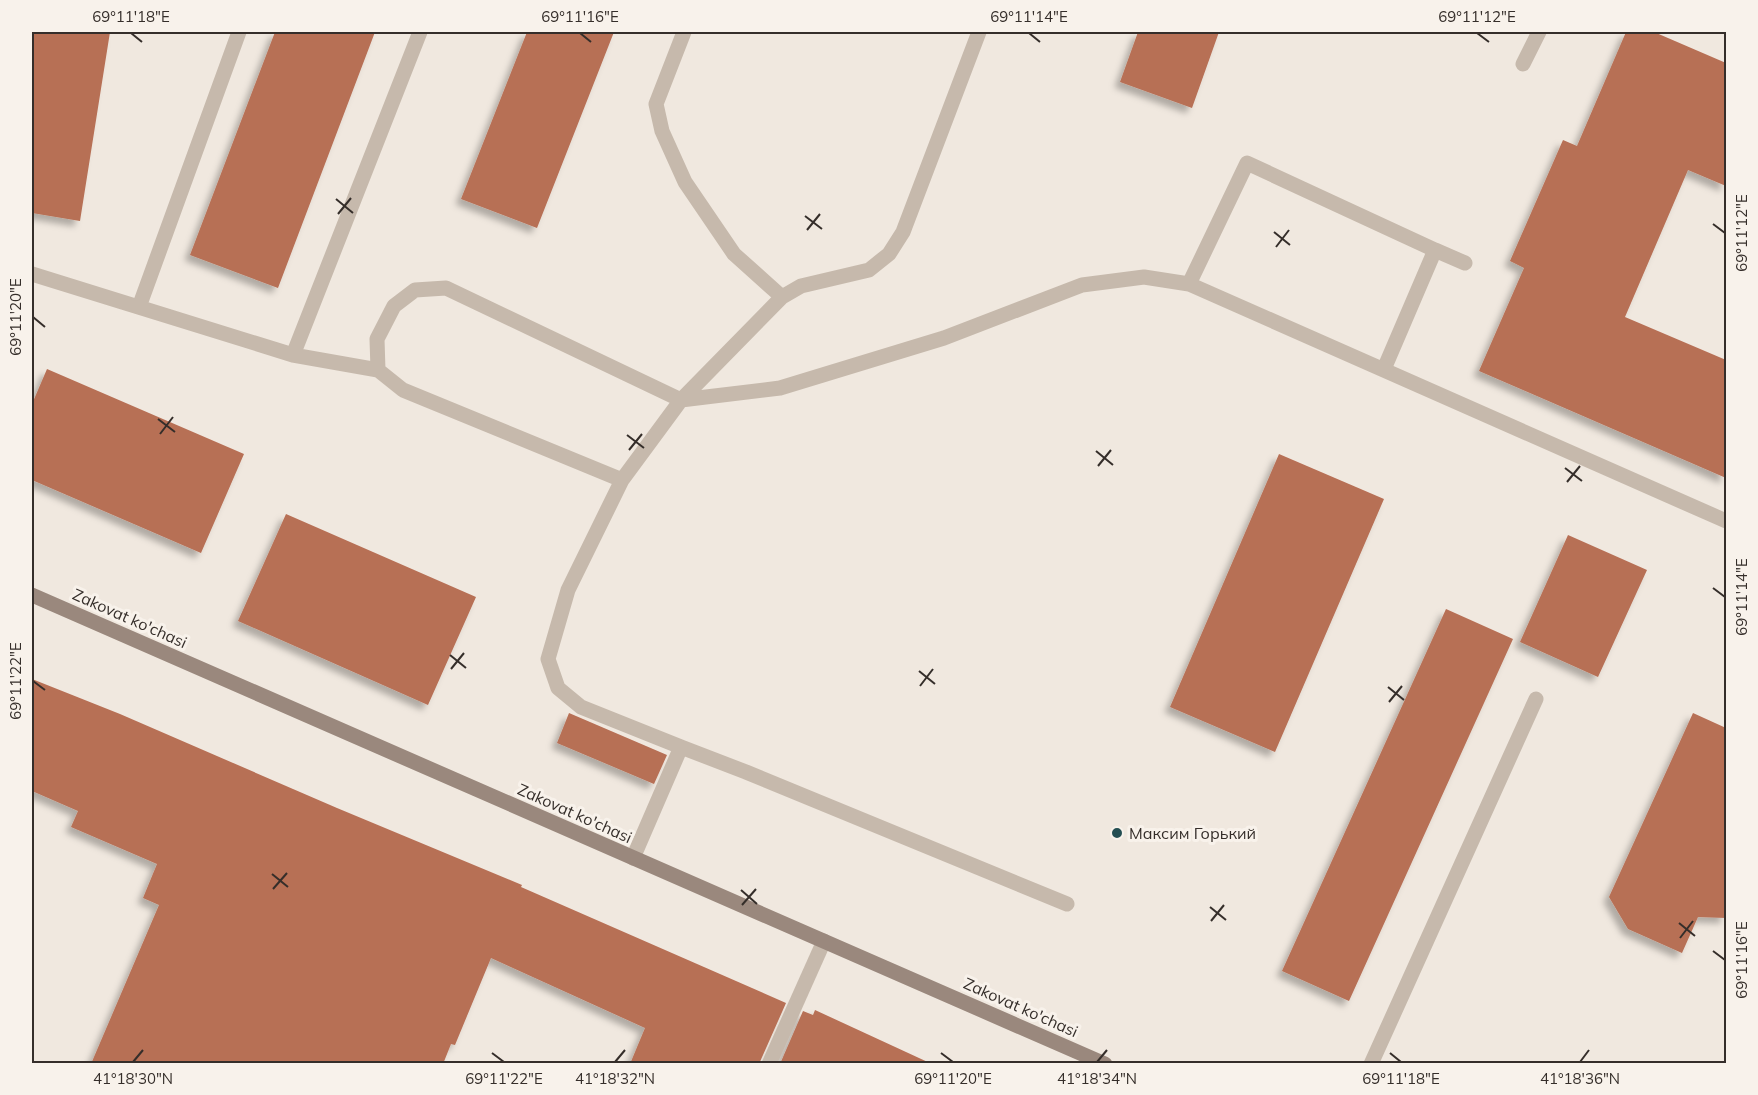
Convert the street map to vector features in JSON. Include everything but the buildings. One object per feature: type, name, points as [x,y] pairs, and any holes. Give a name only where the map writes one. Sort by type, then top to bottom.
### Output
[{"type":"street","points":[[138,307],[239,32]]},
{"type":"street","points":[[293,355],[420,32]]},
{"type":"street","points":[[684,32],[656,104],[662,131],[686,182],[734,254],[782,297]]},
{"type":"street","points":[[979,32],[903,232],[889,254],[869,270],[801,286],[782,297],[681,400],[622,480],[568,590],[548,660],[558,688],[581,707],[757,776],[1067,904]]},
{"type":"street","points":[[1523,64],[1539,32]]},
{"type":"street","points":[[1189,284],[1247,163],[1465,263]]},
{"type":"street","points":[[1384,369],[1436,250]]},
{"type":"street","points":[[32,274],[293,355],[378,370],[403,390],[622,480]]},
{"type":"street","points":[[378,370],[377,339],[394,306],[415,290],[446,288],[681,400],[780,388],[944,338],[1082,285],[1144,277],[1189,284],[1726,520]]},
{"type":"street","name":"Zakovat ko'chasi","points":[[32,595],[1105,1064]]},
{"type":"street","points":[[1371,1064],[1536,699]]},
{"type":"street","points":[[633,858],[681,747]]},
{"type":"street","points":[[769,1064],[824,941]]},
{"type":"place","name":"Максим Горький","points":[[1117,833]]}]
